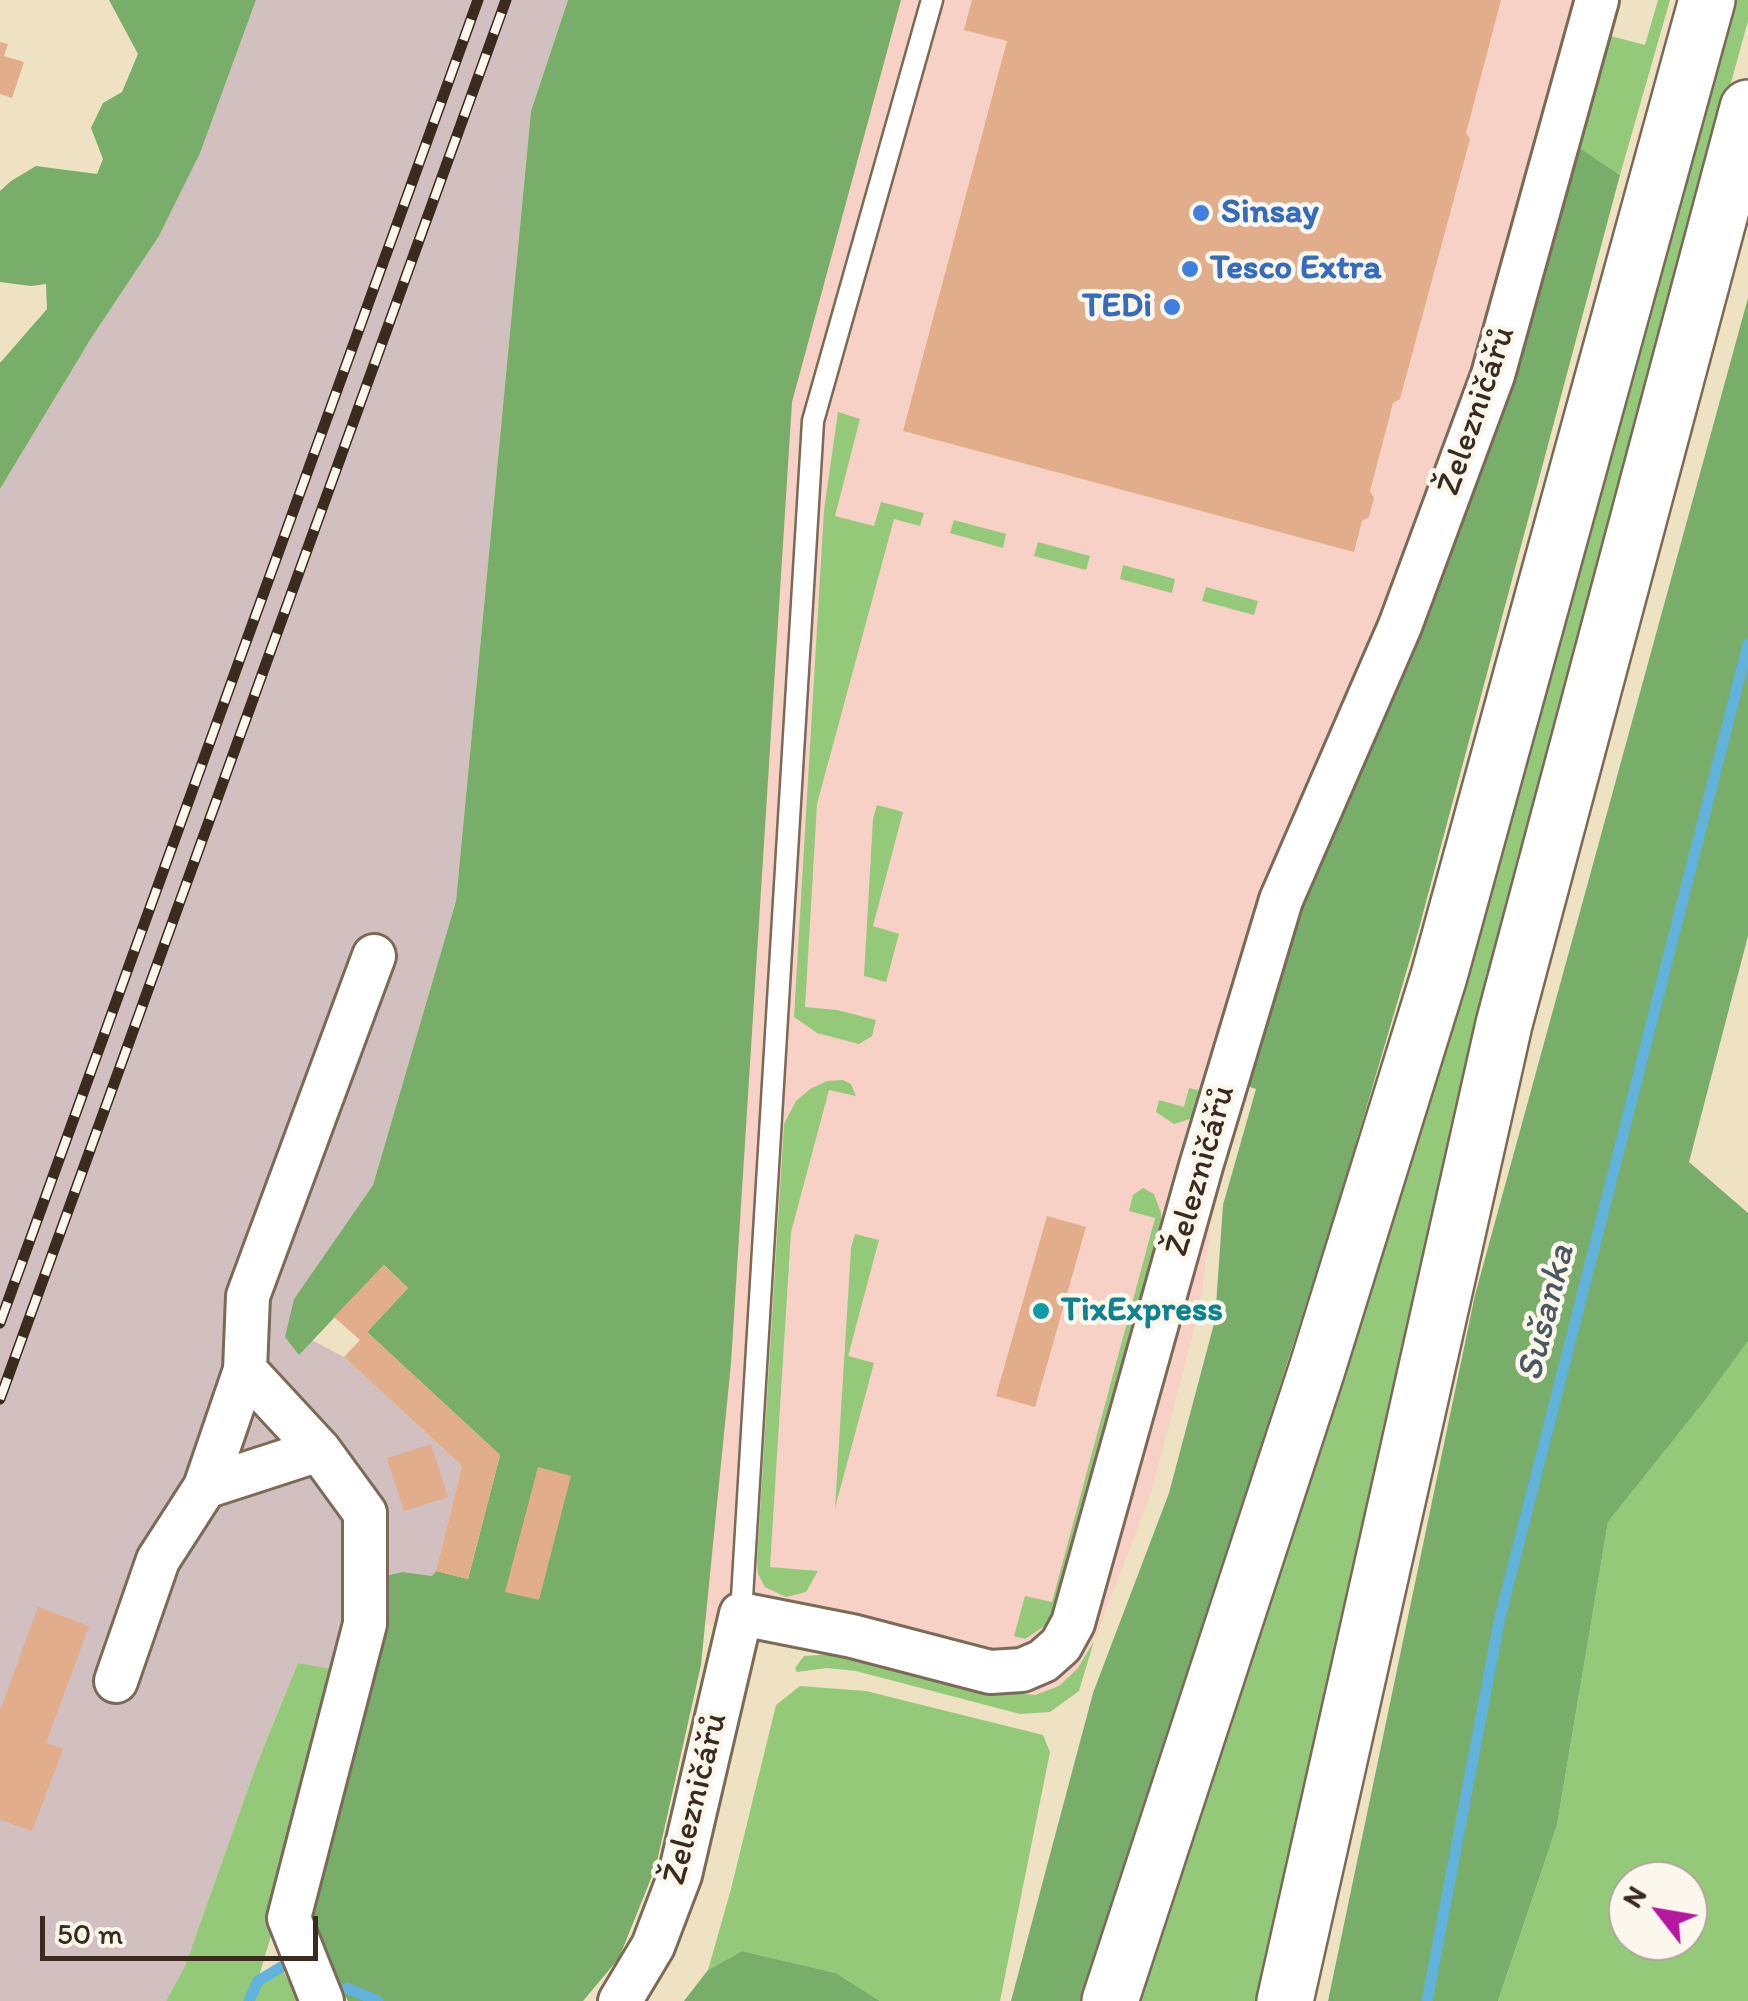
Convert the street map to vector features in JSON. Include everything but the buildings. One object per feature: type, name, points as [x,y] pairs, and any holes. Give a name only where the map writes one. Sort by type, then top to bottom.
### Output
[{"type":"main road","points":[[1110,2001],[1318,1369],[1439,976],[1707,0]]},
{"type":"main road","points":[[1286,2001],[1504,1024],[1748,108]]},
{"type":"street","name":"Železničářů","points":[[620,2001],[653,1946],[680,1875],[740,1614],[852,1636],[990,1672],[1022,1670],[1043,1661],[1060,1645],[1073,1623],[1281,900],[1400,626],[1493,375],[1597,0]]},
{"type":"street","points":[[116,1682],[158,1560],[205,1487],[245,1370],[248,1296],[374,956]]},
{"type":"street","points":[[245,1370],[319,1450],[365,1513],[365,1624],[289,1918],[322,2001]]},
{"type":"street","points":[[205,1487],[319,1450]]},
{"type":"lane","points":[[740,1614],[813,421],[932,0]]},
{"type":"shaded area","points":[[256,0],[568,0],[531,111],[456,901],[373,1185],[294,1299],[299,1354],[312,1340],[344,1357],[462,1466],[436,1571],[432,1576],[403,1572],[361,1675],[298,1663],[256,1766],[185,1966],[166,2001],[0,2001],[0,489],[90,340],[159,236],[200,152]]},
{"type":"shaded area","points":[[871,0],[1620,0],[1498,416],[1247,1078],[1211,1223],[1200,1307],[1151,1494],[1094,1641],[1078,1668],[1059,1686],[1035,1695],[995,1691],[713,1625],[678,1621],[747,489]]},
{"type":"green space","points":[[109,0],[256,0],[200,153],[159,236],[90,340],[0,489],[0,363],[47,309],[46,284],[0,282],[0,191],[36,166],[97,174],[103,159],[91,128],[103,103],[122,92],[138,54]]},
{"type":"green space","points":[[568,0],[901,0],[792,402],[731,1363],[701,1665],[656,1866],[619,1958],[583,2001],[348,2001],[317,1946],[310,1912],[377,1578],[403,1572],[432,1576],[436,1571],[468,1579],[500,1455],[367,1332],[408,1288],[384,1265],[299,1355],[285,1337],[294,1299],[373,1185],[456,901],[531,111]]},
{"type":"green space","points":[[1658,0],[1670,0],[1620,175],[1571,142],[1603,34],[1645,45]]},
{"type":"green space","points":[[1731,0],[1748,0],[1748,21],[1664,326],[1265,2001],[1134,2001]]},
{"type":"green space","points":[[1571,142],[1620,175],[1418,932],[1340,1197],[1084,2001],[1011,2001],[1093,1693],[1169,1493],[1215,1320],[1223,1205],[1256,1089],[1241,1084],[1285,925]]},
{"type":"green space","points":[[1748,298],[1748,936],[1689,1162],[1748,1213],[1748,1341],[1608,1522],[1557,1825],[1498,2001],[1328,2001],[1475,1295]]},
{"type":"green space","points":[[838,412],[860,419],[835,516],[874,526],[881,502],[924,513],[920,526],[894,519],[817,804],[805,1007],[876,1020],[872,1036],[859,1044],[817,1033],[794,1017],[824,510]]},
{"type":"green space","points":[[954,520],[1006,534],[1003,548],[950,533]]},
{"type":"green space","points":[[1038,542],[1090,556],[1086,570],[1034,556]]},
{"type":"green space","points":[[1123,565],[1175,579],[1172,593],[1120,579]]},
{"type":"green space","points":[[1206,587],[1258,601],[1254,615],[1202,601]]},
{"type":"green space","points":[[877,805],[903,812],[873,926],[899,934],[886,982],[864,976]]},
{"type":"green space","points":[[827,1081],[851,1084],[856,1096],[829,1090],[791,1232],[770,1567],[818,1571],[806,1592],[786,1597],[765,1587],[757,1562],[784,1124],[796,1101],[810,1089]]},
{"type":"green space","points":[[1189,1088],[1206,1092],[1193,1118],[1174,1124],[1156,1112],[1159,1100],[1184,1107]]},
{"type":"green space","points":[[1143,1188],[1154,1194],[1161,1213],[1162,1234],[1052,1621],[1025,1639],[1014,1636],[1025,1596],[1052,1602],[1155,1218],[1129,1211],[1133,1195]]},
{"type":"green space","points":[[855,1234],[879,1240],[848,1356],[874,1363],[835,1508],[851,1248]]},
{"type":"green space","points":[[1748,1341],[1748,2001],[1498,2001],[1557,1825],[1608,1522]]},
{"type":"green space","points":[[1094,1641],[1079,1691],[1050,1712],[1020,1714],[856,1671],[827,1668],[797,1672],[795,1668],[804,1656],[847,1653],[995,1691],[1035,1695],[1059,1686],[1078,1668]]},
{"type":"green space","points":[[298,1663],[343,1671],[305,1824],[258,1979],[281,1967],[299,2001],[166,2001],[185,1966],[256,1766]]},
{"type":"green space","points":[[800,1686],[866,1691],[1043,1735],[1050,1752],[1000,2001],[880,2001],[836,1973],[742,1951],[708,1970],[776,1705]]},
{"type":"green space","points":[[742,1951],[836,1973],[880,2001],[684,2001],[708,1970]]},
{"type":"waterway","name":"Sušanka","points":[[1427,2001],[1500,1617],[1748,644]]},
{"type":"waterway","points":[[249,2001],[258,1981],[288,1963]]},
{"type":"waterway","points":[[347,1988],[378,2001]]},
{"type":"railway","points":[[0,1323],[478,0]]},
{"type":"railway","points":[[0,1399],[506,0]]},
{"type":"place","name":"Sinsay","points":[[1201,213]]},
{"type":"place","name":"Tesco Extra","points":[[1190,269]]},
{"type":"place","name":"TEDi","points":[[1172,307]]},
{"type":"place","name":"TixExpress","points":[[1041,1311]]}]
